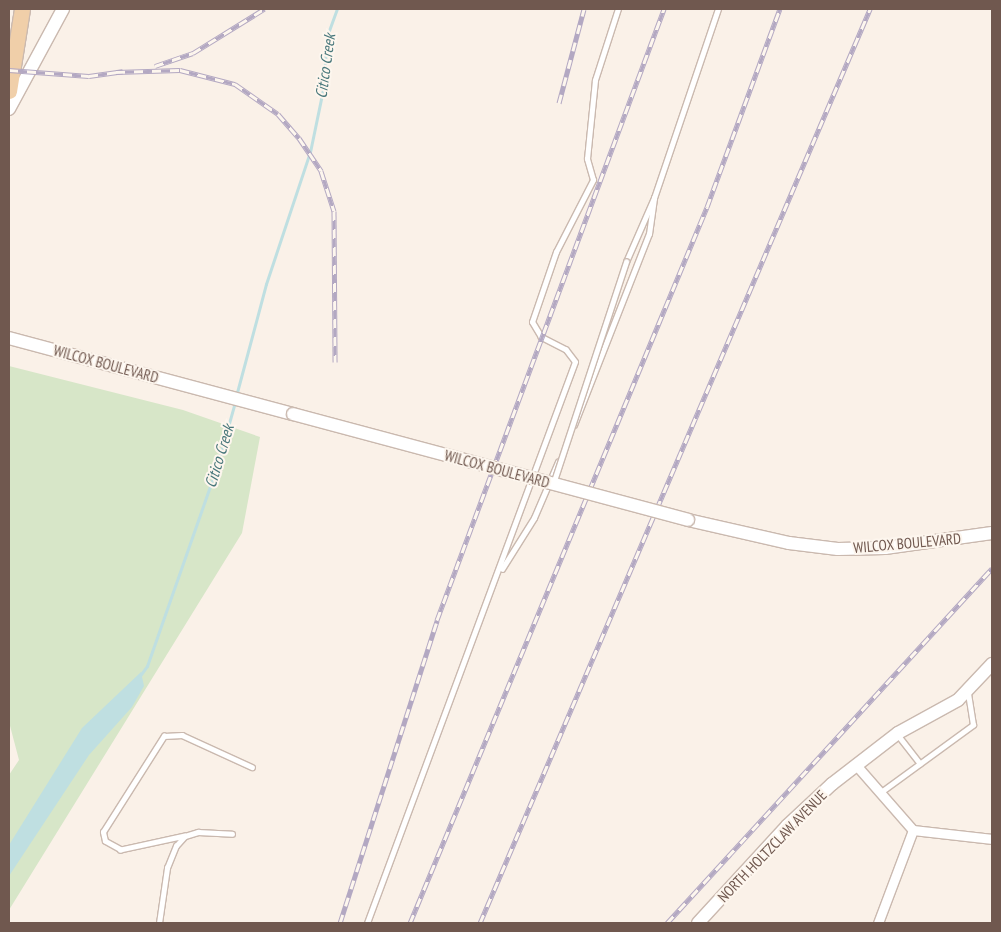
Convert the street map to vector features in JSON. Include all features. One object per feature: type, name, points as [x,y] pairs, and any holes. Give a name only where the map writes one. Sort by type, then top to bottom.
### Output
[{"type":"main road","points":[[9,110],[63,9]]},
{"type":"main road","points":[[9,91],[13,51],[21,11]]},
{"type":"main road","name":"WILCOX BOULEVARD","points":[[9,338],[688,520],[789,543],[838,549],[921,544],[992,533]]},
{"type":"main road","name":"NORTH HOLTZCLAW AVENUE","points":[[698,923],[787,826],[856,765],[898,734],[968,693],[992,664]]},
{"type":"street","points":[[856,765],[913,830],[992,839]]},
{"type":"street","points":[[878,923],[913,830]]},
{"type":"lane","points":[[367,923],[497,577],[575,362],[566,350],[541,336],[532,322],[556,252],[593,180],[586,159],[595,80],[618,9]]},
{"type":"lane","points":[[553,484],[626,262],[654,198],[718,9]]},
{"type":"lane","points":[[497,577],[534,518],[602,361],[649,234],[654,198]]},
{"type":"lane","points":[[881,792],[973,726],[968,693]]},
{"type":"lane","points":[[898,734],[920,763]]},
{"type":"lane","points":[[232,834],[185,836],[121,850],[105,841],[103,832],[164,736],[182,735],[252,768]]},
{"type":"lane","points":[[159,923],[171,855],[185,836]]},
{"type":"green space","points":[[9,366],[183,410],[260,437],[242,533],[9,910],[9,775],[19,760],[9,722]]},
{"type":"water","points":[[141,672],[144,686],[132,707],[89,755],[9,876],[9,845],[82,728]]},
{"type":"waterway","name":"Citico Creek","points":[[236,396],[266,284],[310,152],[323,89],[327,36],[337,9]]},
{"type":"waterway","name":"Citico Creek","points":[[139,677],[147,666],[217,466],[235,402]]},
{"type":"railway","points":[[155,66],[193,53],[264,9]]},
{"type":"railway","points":[[559,103],[584,9]]},
{"type":"railway","points":[[340,923],[437,620],[664,9]]},
{"type":"railway","points":[[410,923],[707,207],[780,9]]},
{"type":"railway","points":[[480,923],[870,9]]},
{"type":"railway","points":[[9,70],[89,76],[123,71]]},
{"type":"railway","points":[[116,72],[180,70],[235,84],[278,114],[299,138],[321,171],[334,211],[335,362]]},
{"type":"railway","points":[[667,923],[992,568]]}]
